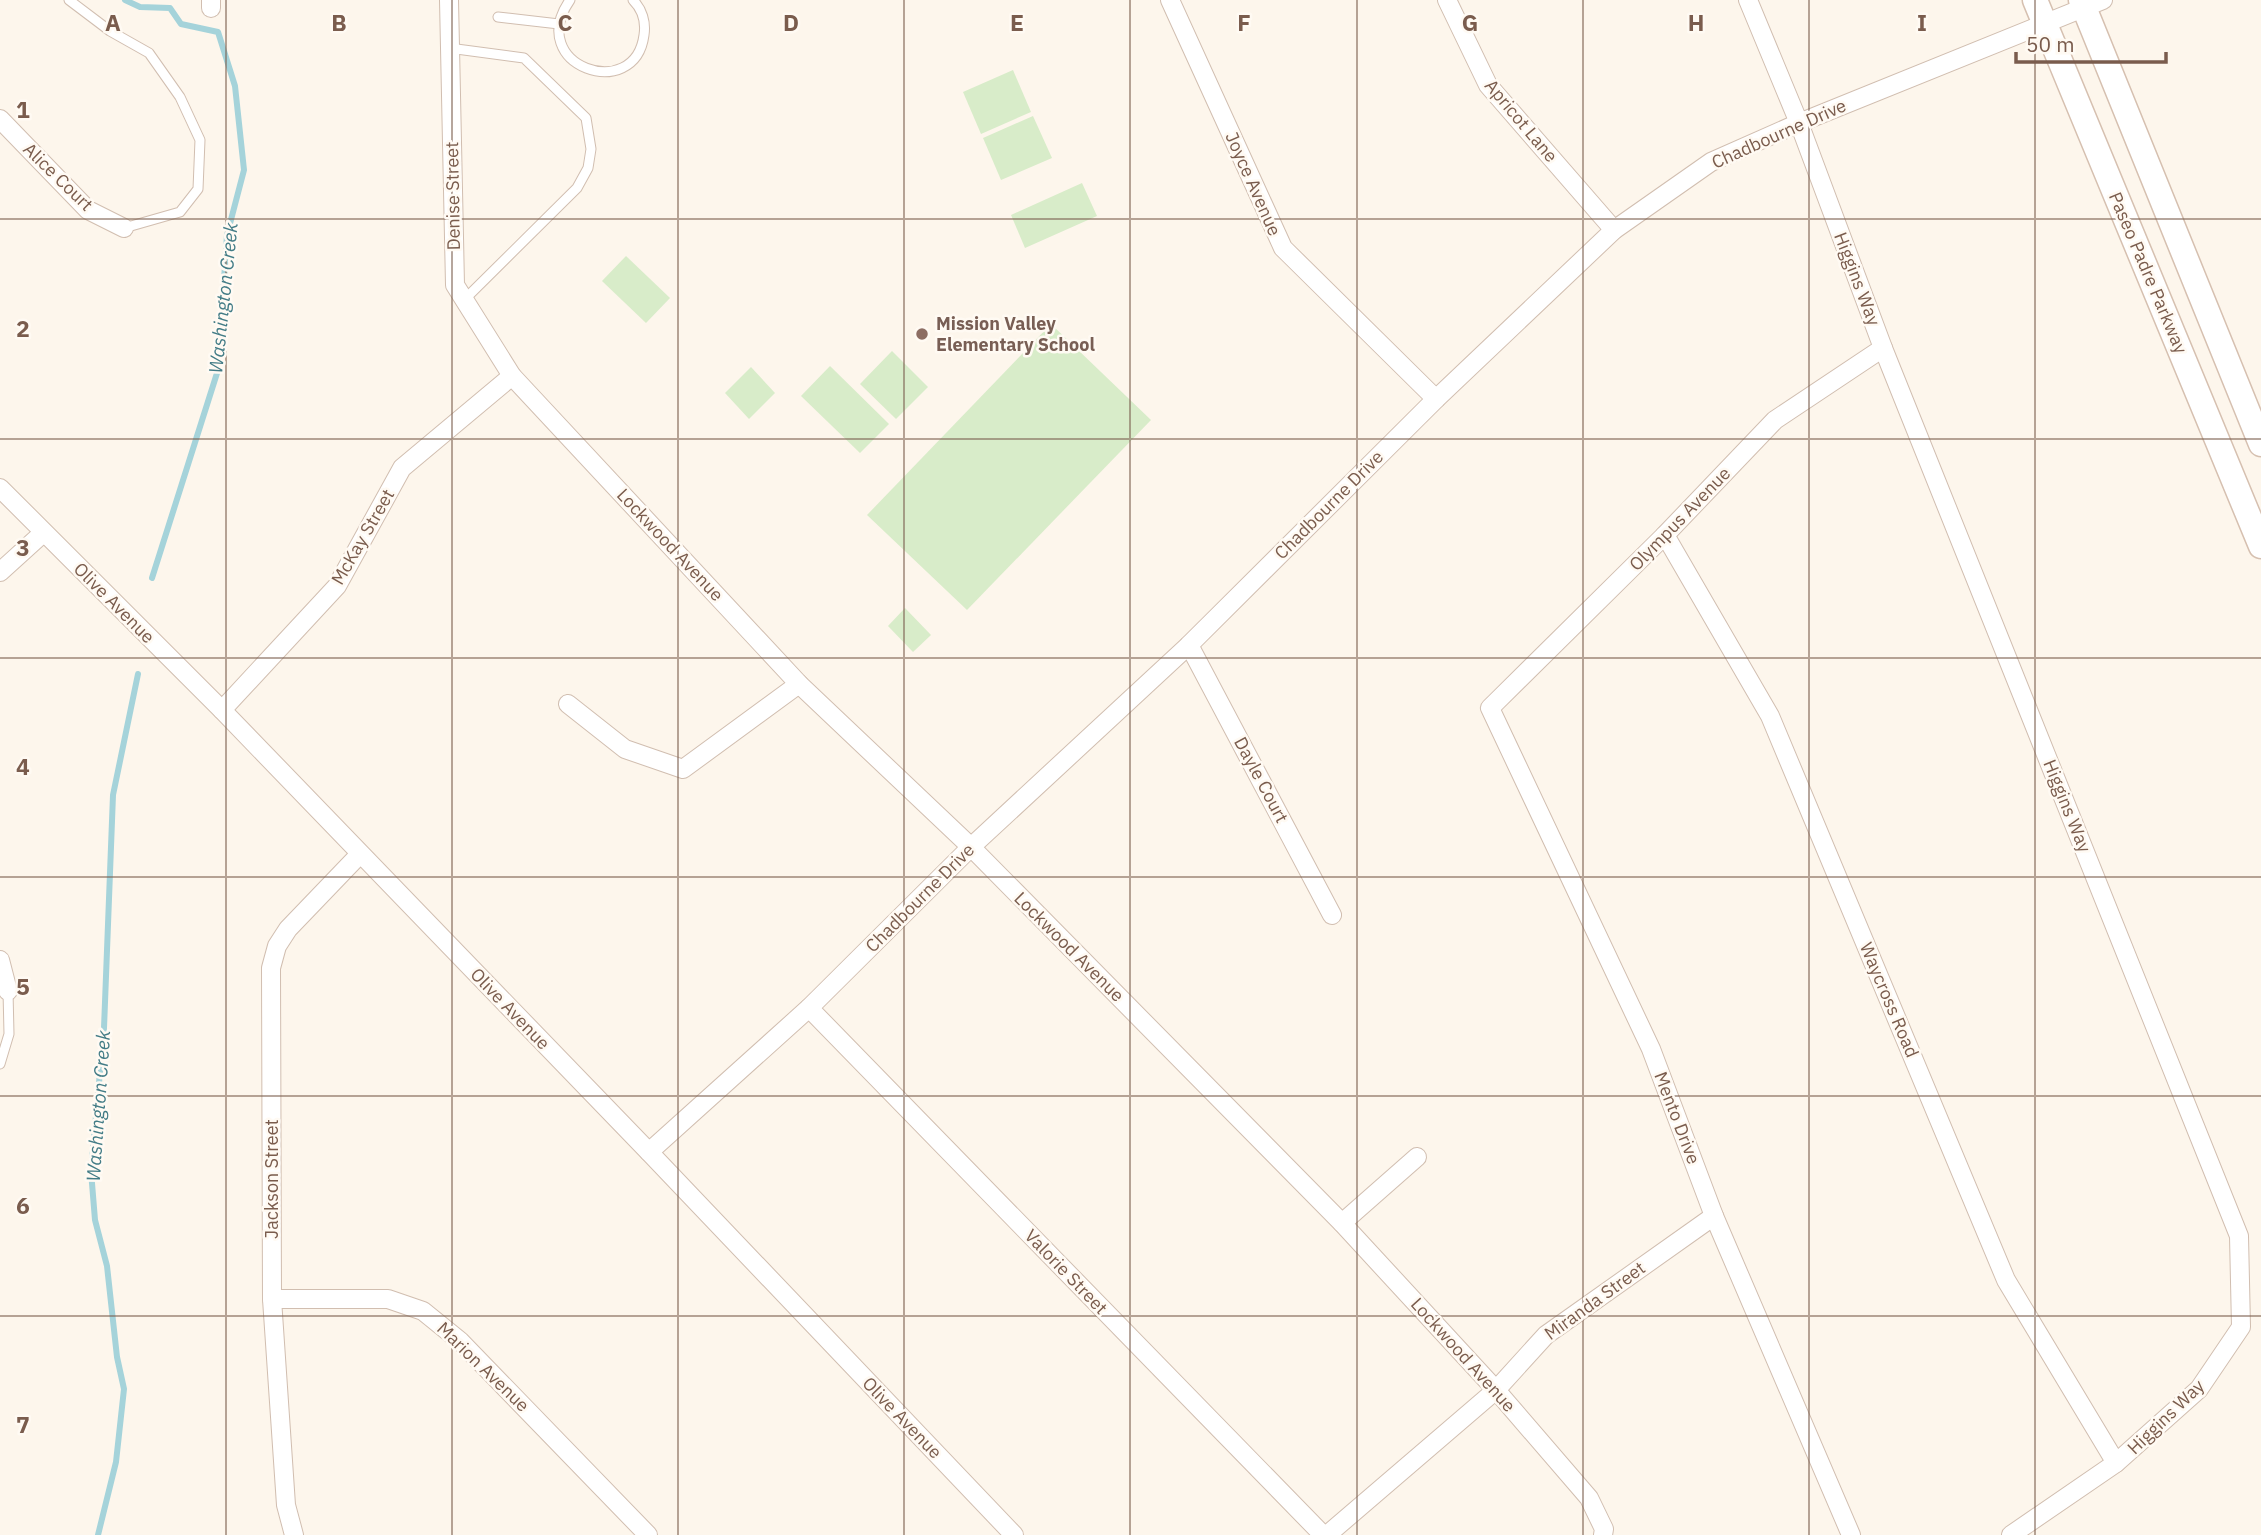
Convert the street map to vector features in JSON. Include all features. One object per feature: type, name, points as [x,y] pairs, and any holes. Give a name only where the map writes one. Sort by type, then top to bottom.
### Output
[{"type":"main road","name":"Paseo Padre Parkway","points":[[2035,0],[2261,546]]},
{"type":"main road","points":[[2090,3],[2261,444]]},
{"type":"street","name":"Denise Street","points":[[449,0],[455,285],[512,376]]},
{"type":"street","name":"Joyce Avenue","points":[[1170,0],[1283,248],[1436,399]]},
{"type":"street","name":"Apricot Lane","points":[[1447,0],[1488,85],[1614,230]]},
{"type":"street","name":"Higgins Way","points":[[1748,0],[1799,123],[1883,348],[2239,1236],[2242,1327],[2199,1389],[2116,1463],[2011,1535]]},
{"type":"street","name":"Chadbourne Drive","points":[[649,1152],[809,1008],[971,847],[1189,645],[1436,399],[1614,230],[1711,163],[1799,123],[2045,24],[2090,3]]},
{"type":"street","name":"Alice Court","points":[[0,119],[88,210],[124,228]]},
{"type":"street","name":"Olympus Avenue","points":[[1490,708],[1665,536],[1775,420],[1883,348]]},
{"type":"street","name":"Lockwood Avenue","points":[[512,376],[799,684],[971,847],[1342,1223],[1496,1390],[1589,1498],[1604,1529],[1603,1535]]},
{"type":"street","name":"McKay Street","points":[[222,709],[337,586],[402,468],[512,376]]},
{"type":"street","name":"Olive Avenue","points":[[0,488],[222,709],[1014,1535]]},
{"type":"street","points":[[0,572],[43,533]]},
{"type":"street","name":"Waycross Road","points":[[1665,536],[1770,716],[2006,1280],[2116,1463]]},
{"type":"street","name":"Dayle Court","points":[[1189,645],[1332,915]]},
{"type":"street","points":[[568,704],[625,749],[683,769],[799,684]]},
{"type":"street","name":"Mento Drive","points":[[1490,708],[1651,1049],[1714,1216],[1851,1535]]},
{"type":"street","name":"Jackson Street","points":[[294,1535],[286,1505],[272,1298],[271,968],[277,946],[288,929],[360,854]]},
{"type":"street","points":[[0,960],[8,991]]},
{"type":"street","name":"Valorie Street","points":[[809,1008],[1325,1535]]},
{"type":"street","points":[[1342,1223],[1418,1157]]},
{"type":"street","name":"Miranda Street","points":[[1325,1535],[1496,1390],[1546,1335],[1714,1216]]},
{"type":"street","name":"Marion Avenue","points":[[272,1298],[388,1298],[423,1311],[460,1341],[648,1535]]},
{"type":"lane","name":"Alice Court","points":[[69,0],[110,31],[149,52],[180,97],[200,140],[198,189],[180,212],[124,228]]},
{"type":"lane","points":[[570,0],[563,10],[559,38],[564,51],[573,62],[598,73],[612,72],[625,66],[635,57],[642,45],[645,32],[643,17],[633,0]]},
{"type":"lane","points":[[498,17],[559,24]]},
{"type":"lane","points":[[449,48],[524,58],[586,118],[591,149],[588,168],[577,188],[464,300]]},
{"type":"lane","points":[[0,1064],[9,1034],[8,991]]},
{"type":"green space","points":[[1013,70],[1031,112],[981,134],[963,92]]},
{"type":"green space","points":[[1033,116],[1052,158],[1001,180],[983,138]]},
{"type":"green space","points":[[1082,183],[1097,216],[1025,248],[1011,215]]},
{"type":"green space","points":[[626,256],[670,298],[646,323],[602,281]]},
{"type":"green space","points":[[1051,324],[1151,420],[967,610],[867,515]]},
{"type":"green space","points":[[892,351],[928,387],[896,419],[860,384]]},
{"type":"green space","points":[[830,366],[889,424],[860,453],[801,396]]},
{"type":"green space","points":[[751,367],[775,393],[749,419],[725,393]]},
{"type":"green space","points":[[905,608],[931,635],[913,652],[888,626]]},
{"type":"waterway","name":"Washington Creek","points":[[125,0],[140,7],[170,8],[181,24],[218,32],[235,86],[244,170],[227,235],[218,370],[152,578]]},
{"type":"waterway","name":"Washington Creek","points":[[98,1535],[116,1462],[124,1389],[117,1357],[107,1266],[95,1220],[91,1171],[104,1028],[113,795],[138,674]]},
{"type":"place","name":"Mission Valley Elementary School","points":[[922,334]]}]
